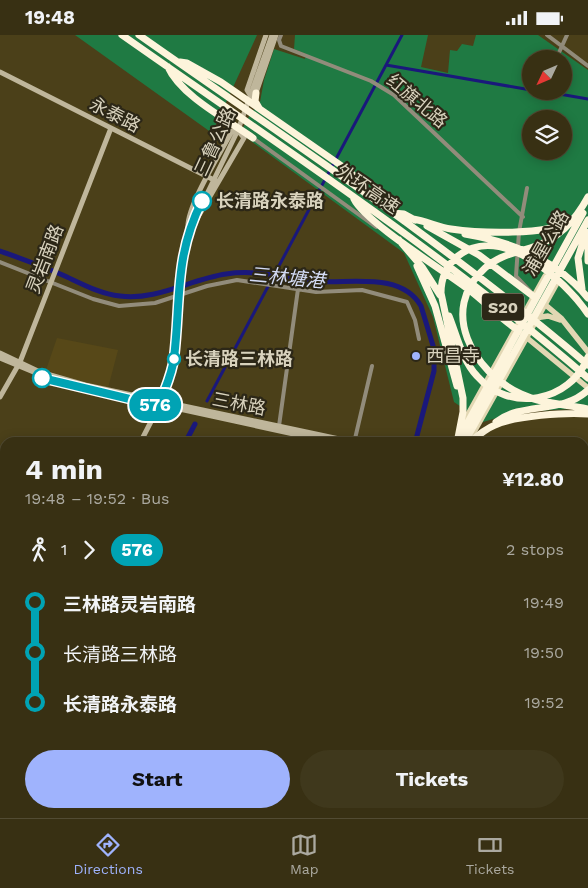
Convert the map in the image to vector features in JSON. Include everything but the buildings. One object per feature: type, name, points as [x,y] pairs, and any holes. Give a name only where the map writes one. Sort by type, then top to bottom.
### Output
[{"type":"highway","name":"外环高速","points":[[122,35],[414,240],[508,311],[588,378]]},
{"type":"highway","name":"外环高速","points":[[139,35],[420,233],[495,289],[588,365]]},
{"type":"highway","points":[[177,62],[187,63],[259,108],[353,175],[360,190]]},
{"type":"highway","points":[[168,67],[172,76],[190,93],[253,139]]},
{"type":"highway","points":[[236,92],[243,94],[247,90]]},
{"type":"highway","points":[[256,93],[255,101],[259,108]]},
{"type":"highway","points":[[230,122],[232,131]]},
{"type":"highway","points":[[354,198],[359,208],[398,240],[517,325]]},
{"type":"highway","points":[[588,198],[568,226],[553,239],[504,256],[489,265],[474,281],[464,305],[463,321],[473,352],[484,367],[509,388],[529,397],[550,403],[588,409]]},
{"type":"highway","points":[[460,437],[588,204]]},
{"type":"highway","points":[[413,219],[440,227],[475,231],[550,229],[564,225],[579,212]]},
{"type":"highway","points":[[392,213],[404,214],[479,255],[533,296]]},
{"type":"highway","points":[[467,437],[588,220]]},
{"type":"highway","points":[[440,227],[446,231],[498,241],[523,249],[546,261],[566,276],[588,298]]},
{"type":"highway","points":[[588,228],[580,248],[577,264],[579,280],[588,308]]},
{"type":"highway","points":[[588,235],[588,261]]},
{"type":"highway","points":[[398,240],[435,287],[449,315],[462,351],[474,373],[490,388],[509,397],[536,399],[557,392],[574,379],[588,357]]},
{"type":"highway","points":[[458,437],[463,412],[461,384],[441,293],[444,275],[455,258],[465,251],[479,246],[510,250],[538,265],[558,279],[588,314]]},
{"type":"highway","points":[[414,259],[435,306],[457,385],[461,426]]},
{"type":"highway","points":[[476,437],[505,415],[516,411],[559,406],[572,401],[588,389]]},
{"type":"highway","points":[[489,427],[508,421],[557,415],[588,414]]},
{"type":"main road","name":"三鲁公路","points":[[256,93],[250,95],[247,90],[266,35]]},
{"type":"main road","name":"三鲁公路","points":[[189,231],[238,130],[272,35]]},
{"type":"main road","points":[[256,93],[276,35]]},
{"type":"main road","name":"永泰路","points":[[0,72],[218,182]]},
{"type":"main road","name":"灵岩南路","points":[[0,397],[18,364],[111,128]]},
{"type":"main road","points":[[143,437],[159,403],[174,359],[176,298],[189,231],[188,221],[192,208],[232,131],[239,133],[244,138],[253,139]]},
{"type":"main road","points":[[189,231],[244,138]]},
{"type":"main road","name":"浦星公路","points":[[456,437],[588,198]]},
{"type":"main road","name":"浦星公路","points":[[472,437],[588,228]]},
{"type":"main road","points":[[533,296],[545,304],[562,321],[588,352]]},
{"type":"main road","points":[[562,321],[552,317],[538,317],[517,325],[528,337],[588,389]]},
{"type":"main road","name":"三林路","points":[[0,353],[18,364]]},
{"type":"main road","name":"三林路","points":[[0,358],[70,381],[159,403],[332,437]]},
{"type":"main road","name":"三林路","points":[[206,413],[310,437]]},
{"type":"street","name":"红旗北路","points":[[281,35],[279,40],[281,46],[371,81],[394,95],[523,217]]},
{"type":"street","points":[[547,35],[588,65]]},
{"type":"street","points":[[560,50],[567,35]]},
{"type":"street","points":[[253,139],[376,227]]},
{"type":"street","points":[[527,188],[516,276],[528,287],[533,296]]},
{"type":"street","points":[[0,262],[111,305],[137,305],[176,298],[229,280],[262,282],[324,292],[362,290],[406,302],[415,320],[419,339]]},
{"type":"street","points":[[279,426],[298,289]]},
{"type":"street","points":[[357,437],[372,367]]},
{"type":"shaded area","points":[[57,338],[118,350],[108,388],[81,382],[46,370]]},
{"type":"green space","points":[[75,35],[257,35],[212,133]]},
{"type":"green space","points":[[295,35],[428,35],[421,67],[448,73],[450,50],[457,51],[462,44],[473,46],[476,35],[538,35],[559,50],[522,50],[522,100],[572,100],[572,59],[588,70],[588,408],[517,412],[483,422],[454,402],[433,317],[404,253],[240,133],[251,113],[260,102],[264,80],[274,49],[305,59],[306,54],[294,49]]},
{"type":"waterway","points":[[207,401],[402,35]]},
{"type":"waterway","points":[[386,65],[522,88]]},
{"type":"waterway","points":[[572,96],[588,99]]},
{"type":"waterway","name":"三林塘港","points":[[0,251],[93,289],[120,296],[133,297],[160,293],[213,277],[237,273],[259,273],[326,282],[372,281],[400,287],[412,295],[421,306],[434,349],[434,371],[417,437]]},
{"type":"waterway","points":[[188,437],[195,424]]},
{"type":"bus line","name":"576","points":[[42,378],[159,406],[169,380],[174,359],[180,265],[187,235],[202,201]]},
{"type":"place","name":"长清路永泰路","points":[[202,201]]},
{"type":"place","name":"西昌寺","points":[[416,356]]},
{"type":"place","name":"长清路三林路","points":[[174,359]]}]
